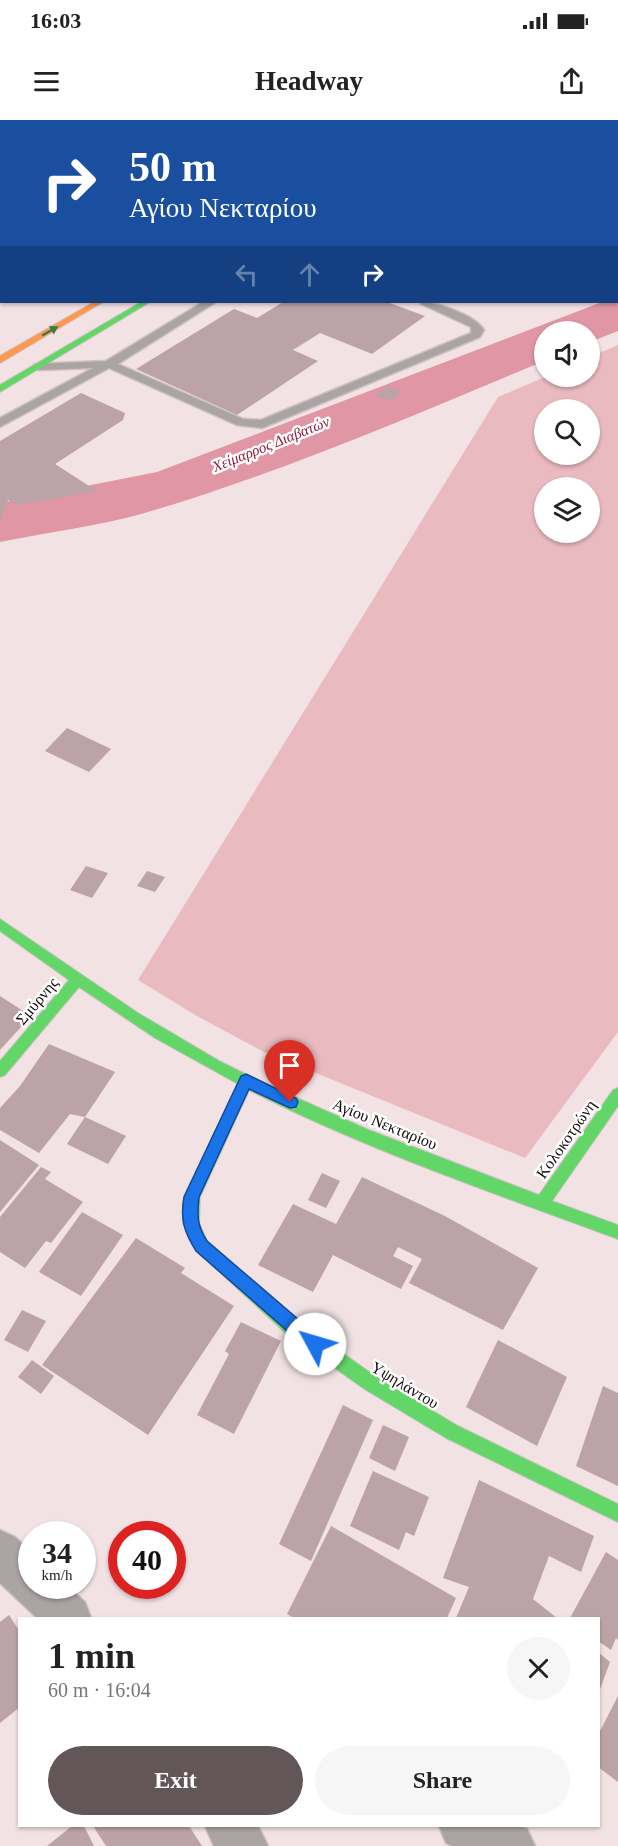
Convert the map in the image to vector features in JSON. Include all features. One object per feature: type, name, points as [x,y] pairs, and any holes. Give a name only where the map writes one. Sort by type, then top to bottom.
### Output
[{"type":"main road","points":[[0,360],[97,303]]},
{"type":"main road","points":[[0,389],[144,303]]},
{"type":"main road","name":"Αγίου Νεκταρίου","points":[[0,924],[77,980],[183,1046],[246,1081],[371,1138],[618,1232]]},
{"type":"main road","name":"Σμύρνης","points":[[0,1071],[77,980]]},
{"type":"main road","name":"Υψηλάντου","points":[[246,1081],[192,1197],[189,1213],[191,1231],[202,1246],[301,1334],[342,1365],[435,1422],[618,1513]]},
{"type":"main road","name":"Κολοκοτρώνη","points":[[542,1203],[618,1094]]},
{"type":"street","points":[[0,1552],[18,1569]]},
{"type":"street","points":[[49,1599],[68,1617]]},
{"type":"street","points":[[230,1827],[243,1846]]},
{"type":"street","points":[[465,1827],[510,1846]]},
{"type":"lane","points":[[0,423],[109,364],[208,303]]},
{"type":"lane","points":[[39,366],[109,364],[241,422],[262,424],[476,335],[478,330],[476,325],[427,303]]},
{"type":"shaded area","points":[[618,345],[618,1032],[525,1158],[264,1052],[197,1016],[138,980],[498,397],[534,382],[534,387],[600,387],[600,353]]},
{"type":"water","points":[[599,303],[618,303],[618,331],[600,338],[600,321],[552,321]]},
{"type":"water","name":"Χείμαρρος Διαβατών","points":[[534,328],[534,365],[348,442],[249,479],[148,512],[93,525],[0,542],[0,503],[157,472]]},
{"type":"building","points":[[281,303],[390,303],[425,316],[372,354],[320,333],[293,350],[318,361],[237,415],[136,369],[234,309],[257,318]]},
{"type":"building","points":[[387,386],[402,392],[391,401],[375,396]]},
{"type":"building","points":[[81,393],[125,413],[123,420],[55,464],[97,491],[18,505],[8,500],[0,521],[0,441]]},
{"type":"building","points":[[67,728],[111,749],[89,772],[45,751]]},
{"type":"building","points":[[86,866],[108,873],[92,898],[70,890]]},
{"type":"building","points":[[147,871],[165,877],[155,892],[137,886]]},
{"type":"building","points":[[0,996],[31,1016],[0,1050]]},
{"type":"building","points":[[49,1044],[115,1072],[85,1117],[70,1114],[39,1153],[0,1130],[0,1108],[20,1086]]},
{"type":"building","points":[[85,1117],[126,1136],[108,1164],[67,1144]]},
{"type":"building","points":[[0,1140],[39,1165],[0,1212]]},
{"type":"building","points":[[41,1167],[51,1172],[45,1179],[83,1202],[51,1243],[46,1241],[25,1268],[0,1252],[0,1217]]},
{"type":"building","points":[[322,1173],[340,1181],[326,1208],[308,1200]]},
{"type":"building","points":[[362,1177],[445,1216],[538,1268],[503,1330],[409,1283],[422,1259],[398,1247],[393,1256],[413,1266],[401,1289],[333,1255],[313,1292],[258,1265],[293,1204],[336,1224]]},
{"type":"building","points":[[82,1212],[123,1235],[81,1296],[39,1272]]},
{"type":"building","points":[[136,1238],[185,1268],[181,1273],[234,1306],[148,1435],[42,1365]]},
{"type":"building","points":[[22,1310],[46,1321],[28,1352],[4,1340]]},
{"type":"building","points":[[241,1322],[281,1341],[234,1434],[197,1415],[229,1354],[225,1351]]},
{"type":"building","points":[[498,1340],[567,1377],[537,1446],[466,1407]]},
{"type":"building","points":[[32,1360],[54,1376],[41,1394],[18,1377]]},
{"type":"building","points":[[603,1386],[618,1393],[618,1486],[576,1466]]},
{"type":"building","points":[[343,1405],[373,1420],[311,1561],[279,1544]]},
{"type":"building","points":[[383,1425],[409,1437],[395,1471],[369,1458]]},
{"type":"building","points":[[373,1471],[429,1497],[414,1536],[406,1532],[399,1550],[350,1526]]},
{"type":"building","points":[[479,1480],[594,1536],[581,1572],[549,1556],[533,1599],[556,1617],[456,1617],[469,1587],[443,1578]]},
{"type":"building","points":[[331,1526],[456,1598],[447,1617],[292,1617],[287,1614]]},
{"type":"building","points":[[606,1552],[618,1560],[618,1640],[616,1638],[611,1650],[600,1642],[600,1617],[571,1617]]},
{"type":"building","points":[[9,1615],[18,1629],[18,1709],[0,1723],[0,1622]]},
{"type":"building","points":[[600,1654],[610,1662],[600,1689]]},
{"type":"building","points":[[618,1696],[618,1782],[600,1768],[600,1731]]},
{"type":"building","points":[[71,1827],[84,1827],[94,1846],[47,1846]]},
{"type":"building","points":[[94,1827],[190,1827],[202,1846],[106,1846]]},
{"type":"traffic: fast","points":[[0,389],[144,303]]},
{"type":"traffic: fast","points":[[0,924],[160,1034],[264,1091],[414,1155],[618,1232]]},
{"type":"traffic: fast","points":[[0,1071],[77,980]]},
{"type":"traffic: fast","points":[[246,1081],[192,1197],[191,1223],[202,1246],[295,1330],[372,1384],[452,1432],[618,1513]]},
{"type":"traffic: fast","points":[[542,1203],[618,1094]]},
{"type":"traffic: slow","points":[[0,360],[97,303]]},
{"type":"route","points":[[290,1102],[246,1081],[192,1197],[189,1213],[191,1231],[202,1246],[220,1264],[315,1344]]}]
